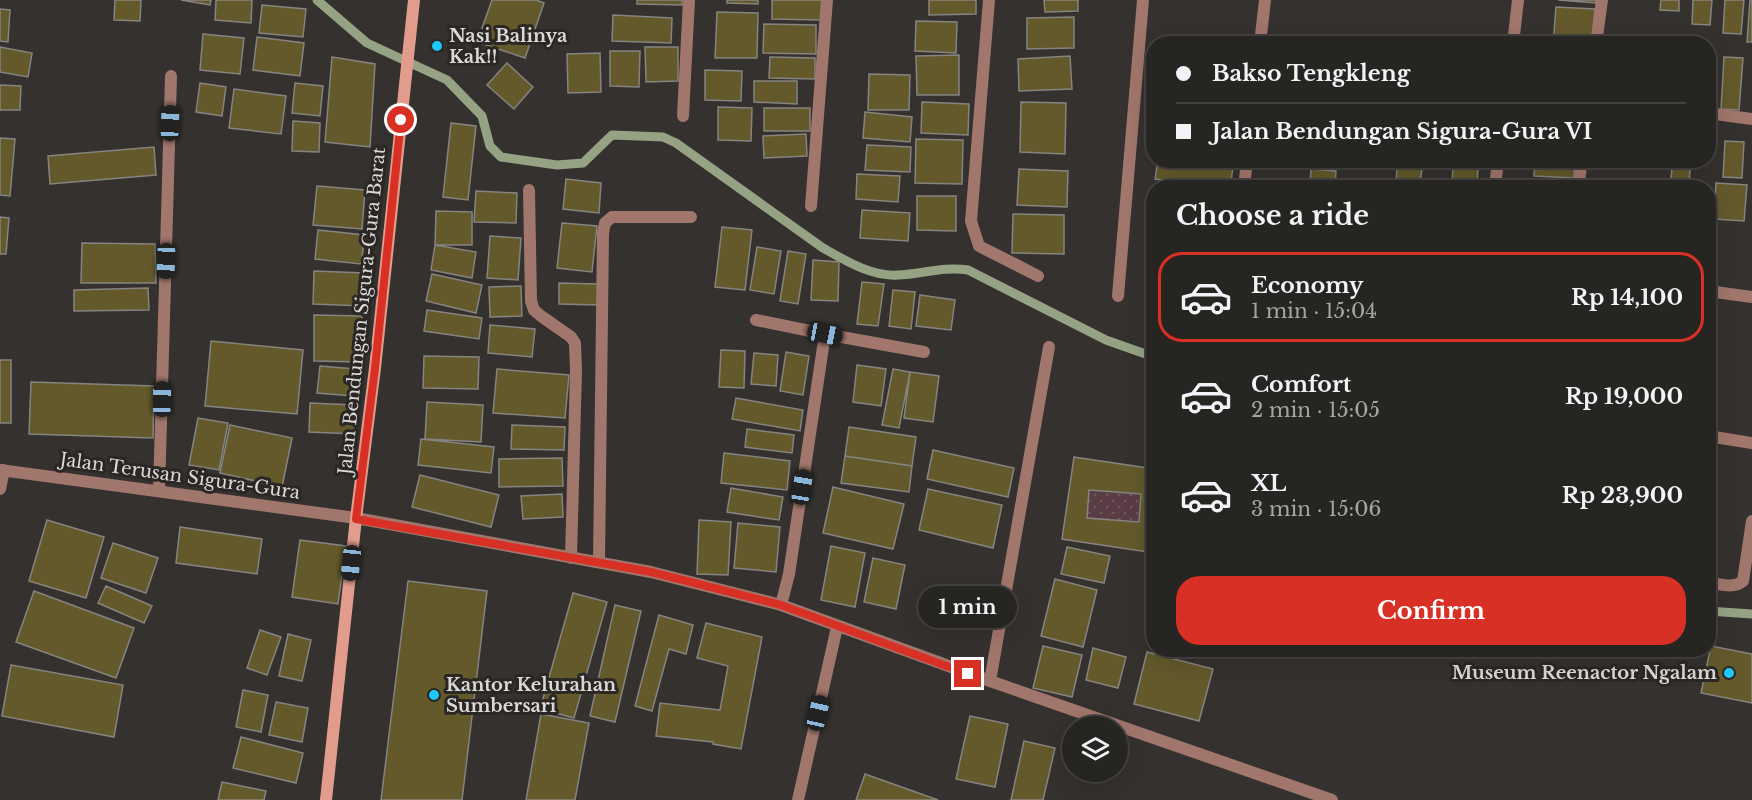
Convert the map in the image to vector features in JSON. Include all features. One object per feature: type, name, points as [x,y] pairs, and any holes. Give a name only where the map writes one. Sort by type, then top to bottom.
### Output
[{"type":"main road","name":"Jalan Bendungan Sigura-Gura Barat","points":[[326,800],[414,0]]},
{"type":"street","points":[[683,116],[689,0]]},
{"type":"street","points":[[811,206],[827,0]]},
{"type":"street","points":[[990,0],[971,221],[979,246],[1038,276]]},
{"type":"street","points":[[1118,296],[1143,0]]},
{"type":"street","points":[[1261,36],[1265,0]]},
{"type":"street","points":[[1514,36],[1518,0]]},
{"type":"street","points":[[1597,36],[1602,0]]},
{"type":"street","points":[[159,491],[171,76]]},
{"type":"street","points":[[1716,114],[1752,119]]},
{"type":"street","points":[[529,190],[531,302],[534,310],[571,337],[575,343],[571,558]]},
{"type":"street","points":[[599,562],[603,233],[605,223],[612,217],[691,217]]},
{"type":"street","points":[[1716,292],[1752,297]]},
{"type":"street","points":[[756,320],[924,352]]},
{"type":"street","points":[[781,605],[789,574],[825,334]]},
{"type":"street","points":[[990,681],[1049,347]]},
{"type":"street","points":[[1716,437],[1752,443]]},
{"type":"street","points":[[0,489],[2,470]]},
{"type":"street","name":"Jalan Terusan Sigura-Gura","points":[[2,470],[356,519],[651,572],[781,605],[837,627],[1332,800]]},
{"type":"street","points":[[1716,583],[1738,585],[1743,581],[1752,521]]},
{"type":"street","points":[[798,800],[837,627]]},
{"type":"shaded area","points":[[1089,490],[1141,494],[1139,522],[1087,518]]},
{"type":"building","points":[[115,0],[141,0],[140,21],[114,20]]},
{"type":"building","points":[[181,0],[211,0],[210,5]]},
{"type":"building","points":[[216,0],[252,0],[251,23],[215,20]]},
{"type":"building","points":[[492,0],[536,0],[544,3],[525,58],[477,42]]},
{"type":"building","points":[[637,0],[682,0],[682,5],[637,4]]},
{"type":"building","points":[[727,0],[758,0],[758,4],[727,3]]},
{"type":"building","points":[[772,0],[822,0],[821,20],[772,19]]},
{"type":"building","points":[[929,0],[976,0],[976,14],[929,15]]},
{"type":"building","points":[[1044,0],[1078,0],[1078,11],[1045,12]]},
{"type":"building","points":[[1558,0],[1596,0],[1596,3]]},
{"type":"building","points":[[1661,0],[1679,0],[1679,11],[1660,10]]},
{"type":"building","points":[[1693,0],[1712,0],[1710,25],[1692,24]]},
{"type":"building","points":[[1725,0],[1744,0],[1741,34],[1723,33]]},
{"type":"building","points":[[1750,0],[1752,0],[1752,42],[1747,42]]},
{"type":"building","points":[[262,5],[306,9],[303,37],[259,33]]},
{"type":"building","points":[[1556,7],[1595,9],[1593,36],[1554,36]]},
{"type":"building","points":[[0,9],[10,10],[8,42],[0,41]]},
{"type":"building","points":[[717,12],[758,13],[757,58],[715,58]]},
{"type":"building","points":[[613,15],[672,18],[671,43],[612,41]]},
{"type":"building","points":[[1074,17],[1074,48],[1027,49],[1027,18]]},
{"type":"building","points":[[916,21],[957,22],[956,53],[915,51]]},
{"type":"building","points":[[764,24],[816,25],[816,54],[763,53]]},
{"type":"building","points":[[203,34],[244,38],[240,74],[200,70]]},
{"type":"building","points":[[257,37],[304,43],[300,76],[253,70]]},
{"type":"building","points":[[0,47],[32,53],[28,77],[0,72]]},
{"type":"building","points":[[645,47],[678,47],[678,81],[646,82]]},
{"type":"building","points":[[610,51],[640,51],[639,87],[610,86]]},
{"type":"building","points":[[600,53],[601,92],[568,93],[567,54]]},
{"type":"building","points":[[959,55],[959,95],[917,95],[916,56]]},
{"type":"building","points":[[1070,56],[1072,89],[1019,91],[1018,59]]},
{"type":"building","points":[[332,57],[375,64],[370,147],[325,142]]},
{"type":"building","points":[[770,57],[815,58],[815,79],[769,78]]},
{"type":"building","points":[[1724,57],[1743,58],[1739,110],[1721,109]]},
{"type":"building","points":[[507,63],[533,87],[514,109],[487,85]]},
{"type":"building","points":[[705,70],[742,71],[741,101],[705,100]]},
{"type":"building","points":[[869,74],[910,75],[909,110],[868,110]]},
{"type":"building","points":[[754,81],[797,81],[797,104],[754,102]]},
{"type":"building","points":[[200,83],[226,87],[222,116],[196,112]]},
{"type":"building","points":[[295,83],[323,86],[320,116],[292,113]]},
{"type":"building","points":[[0,85],[21,86],[20,110],[0,110]]},
{"type":"building","points":[[234,89],[286,96],[281,134],[229,128]]},
{"type":"building","points":[[922,102],[969,104],[968,135],[921,133]]},
{"type":"building","points":[[1021,102],[1066,103],[1065,154],[1020,152]]},
{"type":"building","points":[[718,107],[752,108],[751,141],[718,140]]},
{"type":"building","points":[[764,108],[810,108],[810,131],[764,131]]},
{"type":"building","points":[[865,112],[912,117],[910,142],[863,138]]},
{"type":"building","points":[[293,121],[320,123],[319,152],[292,151]]},
{"type":"building","points":[[451,123],[476,126],[468,200],[443,197]]},
{"type":"building","points":[[806,134],[807,156],[764,158],[763,136]]},
{"type":"building","points":[[0,138],[15,139],[10,196],[0,195]]},
{"type":"building","points":[[916,139],[963,140],[962,184],[915,183]]},
{"type":"building","points":[[1725,141],[1744,142],[1742,178],[1723,177]]},
{"type":"building","points":[[867,145],[911,147],[910,172],[865,170]]},
{"type":"building","points":[[154,147],[156,175],[50,184],[48,156]]},
{"type":"building","points":[[1157,168],[1233,168],[1231,180],[1155,179]]},
{"type":"building","points":[[1397,168],[1422,168],[1421,180],[1396,180]]},
{"type":"building","points":[[1453,168],[1478,168],[1477,180],[1452,180]]},
{"type":"building","points":[[1534,168],[1575,168],[1574,178],[1534,176]]},
{"type":"building","points":[[1672,168],[1690,169],[1689,180],[1671,180]]},
{"type":"building","points":[[1019,169],[1068,171],[1067,207],[1017,205]]},
{"type":"building","points":[[1311,169],[1336,171],[1335,180],[1310,180]]},
{"type":"building","points":[[857,174],[900,176],[898,202],[856,199]]},
{"type":"building","points":[[566,179],[601,183],[599,213],[563,209]]},
{"type":"building","points":[[1716,183],[1747,185],[1744,221],[1716,219]]},
{"type":"building","points":[[317,186],[365,190],[362,229],[313,225]]},
{"type":"building","points":[[476,191],[517,193],[516,223],[474,222]]},
{"type":"building","points":[[917,196],[956,196],[956,231],[917,230]]},
{"type":"building","points":[[862,210],[910,213],[908,241],[860,238]]},
{"type":"building","points":[[436,211],[472,212],[472,245],[435,245]]},
{"type":"building","points":[[1013,214],[1064,215],[1064,254],[1012,253]]},
{"type":"building","points":[[0,217],[9,218],[6,254],[0,254]]},
{"type":"building","points":[[562,223],[597,226],[592,272],[557,268]]},
{"type":"building","points":[[722,227],[752,230],[745,290],[715,287]]},
{"type":"building","points":[[318,230],[365,235],[361,264],[315,259]]},
{"type":"building","points":[[490,236],[521,238],[518,280],[487,278]]},
{"type":"building","points":[[82,243],[155,244],[156,283],[81,283]]},
{"type":"building","points":[[435,245],[476,252],[472,278],[431,270]]},
{"type":"building","points":[[757,247],[781,251],[774,294],[750,290]]},
{"type":"building","points":[[788,251],[806,254],[798,304],[780,301]]},
{"type":"building","points":[[813,260],[839,262],[838,301],[811,300]]},
{"type":"building","points":[[314,271],[365,273],[364,306],[313,304]]},
{"type":"building","points":[[432,274],[482,285],[476,313],[426,301]]},
{"type":"building","points":[[862,282],[884,284],[878,326],[857,324]]},
{"type":"building","points":[[559,283],[599,284],[599,305],[559,304]]},
{"type":"building","points":[[521,286],[522,316],[490,317],[489,287]]},
{"type":"building","points":[[148,288],[149,310],[74,311],[74,290]]},
{"type":"building","points":[[893,290],[915,292],[911,329],[889,326]]},
{"type":"building","points":[[920,295],[955,300],[951,330],[916,326]]},
{"type":"building","points":[[427,310],[482,318],[479,339],[424,331]]},
{"type":"building","points":[[314,315],[362,316],[361,362],[314,361]]},
{"type":"building","points":[[490,325],[535,329],[532,357],[488,353]]},
{"type":"building","points":[[211,341],[303,350],[297,414],[205,406]]},
{"type":"building","points":[[721,350],[745,351],[744,388],[719,387]]},
{"type":"building","points":[[786,352],[809,356],[803,395],[780,391]]},
{"type":"building","points":[[754,353],[778,355],[776,386],[751,384]]},
{"type":"building","points":[[424,356],[479,357],[478,389],[423,388]]},
{"type":"building","points":[[0,360],[11,360],[11,423],[0,423]]},
{"type":"building","points":[[857,365],[886,369],[881,406],[853,402]]},
{"type":"building","points":[[320,366],[356,369],[354,396],[317,393]]},
{"type":"building","points":[[497,369],[569,375],[565,418],[493,413]]},
{"type":"building","points":[[893,369],[910,372],[899,428],[882,425]]},
{"type":"building","points":[[910,372],[939,376],[933,422],[904,418]]},
{"type":"building","points":[[31,382],[154,386],[153,438],[29,434]]},
{"type":"building","points":[[736,398],[803,410],[800,431],[732,419]]},
{"type":"building","points":[[427,402],[483,405],[481,442],[425,439]]},
{"type":"building","points":[[310,403],[355,405],[354,434],[309,432]]},
{"type":"building","points":[[198,418],[228,423],[219,470],[189,465]]},
{"type":"building","points":[[230,425],[292,438],[282,487],[220,473]]},
{"type":"building","points":[[512,425],[565,427],[564,450],[511,449]]},
{"type":"building","points":[[849,427],[916,437],[912,466],[845,456]]},
{"type":"building","points":[[747,429],[794,435],[792,453],[745,447]]},
{"type":"building","points":[[421,439],[494,447],[491,473],[418,465]]},
{"type":"building","points":[[933,450],[1014,468],[1008,497],[927,479]]},
{"type":"building","points":[[724,453],[790,461],[787,490],[721,483]]},
{"type":"building","points":[[845,456],[912,466],[909,492],[841,483]]},
{"type":"building","points":[[1074,457],[1146,468],[1146,552],[1062,539]],"holes":[[[1089,490],[1141,494],[1139,522],[1087,518]]]},
{"type":"building","points":[[562,458],[563,486],[499,487],[499,459]]},
{"type":"building","points":[[420,475],[499,495],[491,527],[412,507]]},
{"type":"building","points":[[833,487],[904,504],[893,549],[823,533]]},
{"type":"building","points":[[731,488],[783,497],[779,520],[727,512]]},
{"type":"building","points":[[928,489],[1002,505],[993,548],[919,530]]},
{"type":"building","points":[[562,494],[563,517],[523,519],[521,496]]},
{"type":"building","points":[[47,520],[104,537],[86,598],[29,581]]},
{"type":"building","points":[[699,520],[731,522],[728,575],[697,574]]},
{"type":"building","points":[[738,523],[780,527],[776,572],[734,568]]},
{"type":"building","points":[[180,527],[262,539],[257,574],[176,563]]},
{"type":"building","points":[[300,540],[346,546],[338,604],[292,597]]},
{"type":"building","points":[[113,543],[158,558],[146,593],[101,578]]},
{"type":"building","points":[[831,546],[865,553],[855,607],[821,600]]},
{"type":"building","points":[[1067,547],[1110,556],[1104,583],[1061,574]]},
{"type":"building","points":[[873,558],[905,565],[896,609],[864,602]]},
{"type":"building","points":[[1055,579],[1097,590],[1083,647],[1041,636]]},
{"type":"building","name":"Kantor Kelurahan Sumbersari","points":[[408,581],[487,591],[462,800],[381,800]]},
{"type":"building","points":[[106,586],[152,606],[144,623],[98,603]]},
{"type":"building","points":[[34,591],[134,628],[116,678],[16,642]]},
{"type":"building","points":[[573,593],[607,602],[574,718],[540,709]]},
{"type":"building","points":[[615,605],[641,611],[615,722],[590,716]]},
{"type":"building","points":[[659,615],[693,625],[686,654],[669,649],[652,711],[635,706]]},
{"type":"building","points":[[706,623],[762,637],[741,749],[713,744],[713,742],[656,736],[660,703],[720,710],[728,666],[697,658]]},
{"type":"building","points":[[260,630],[281,637],[267,675],[247,668]]},
{"type":"building","points":[[288,634],[311,640],[302,681],[279,676]]},
{"type":"building","points":[[1043,646],[1082,655],[1072,697],[1033,688]]},
{"type":"building","name":"Museum Reenactor Ngalam","points":[[1716,647],[1752,654],[1752,703],[1701,693],[1709,657],[1716,657]]},
{"type":"building","points":[[1093,648],[1126,657],[1118,688],[1086,680]]},
{"type":"building","points":[[1146,656],[1166,657],[1213,669],[1199,721],[1134,704]]},
{"type":"building","points":[[11,665],[123,685],[114,737],[2,716]]},
{"type":"building","points":[[243,690],[268,695],[261,732],[236,727]]},
{"type":"building","points":[[276,702],[308,708],[302,742],[269,735]]},
{"type":"building","points":[[541,714],[589,723],[575,800],[526,800]]},
{"type":"building","points":[[970,716],[1008,724],[995,787],[956,779]]},
{"type":"building","points":[[241,737],[303,753],[296,783],[233,768]]},
{"type":"building","points":[[1024,741],[1055,748],[1043,800],[1011,800]]},
{"type":"building","points":[[865,774],[938,800],[856,800]]},
{"type":"building","points":[[222,782],[266,791],[264,800],[218,800]]},
{"type":"waterway","points":[[317,0],[367,43],[447,80],[482,116],[490,146],[501,157],[557,165],[583,163],[612,135],[663,137],[676,143],[823,248],[859,267],[888,275],[950,269],[968,270],[1106,340],[1146,354]]},
{"type":"waterway","points":[[1716,612],[1752,614]]},
{"type":"place","name":"Nasi Balinya Kak!!","points":[[437,46]]},
{"type":"place","name":"Museum Reenactor Ngalam","points":[[1729,673]]},
{"type":"place","name":"Kantor Kelurahan Sumbersari","points":[[434,695]]},
{"type":"route","points":[[401,120],[375,368],[356,519],[651,572],[781,605],[968,674]]}]
